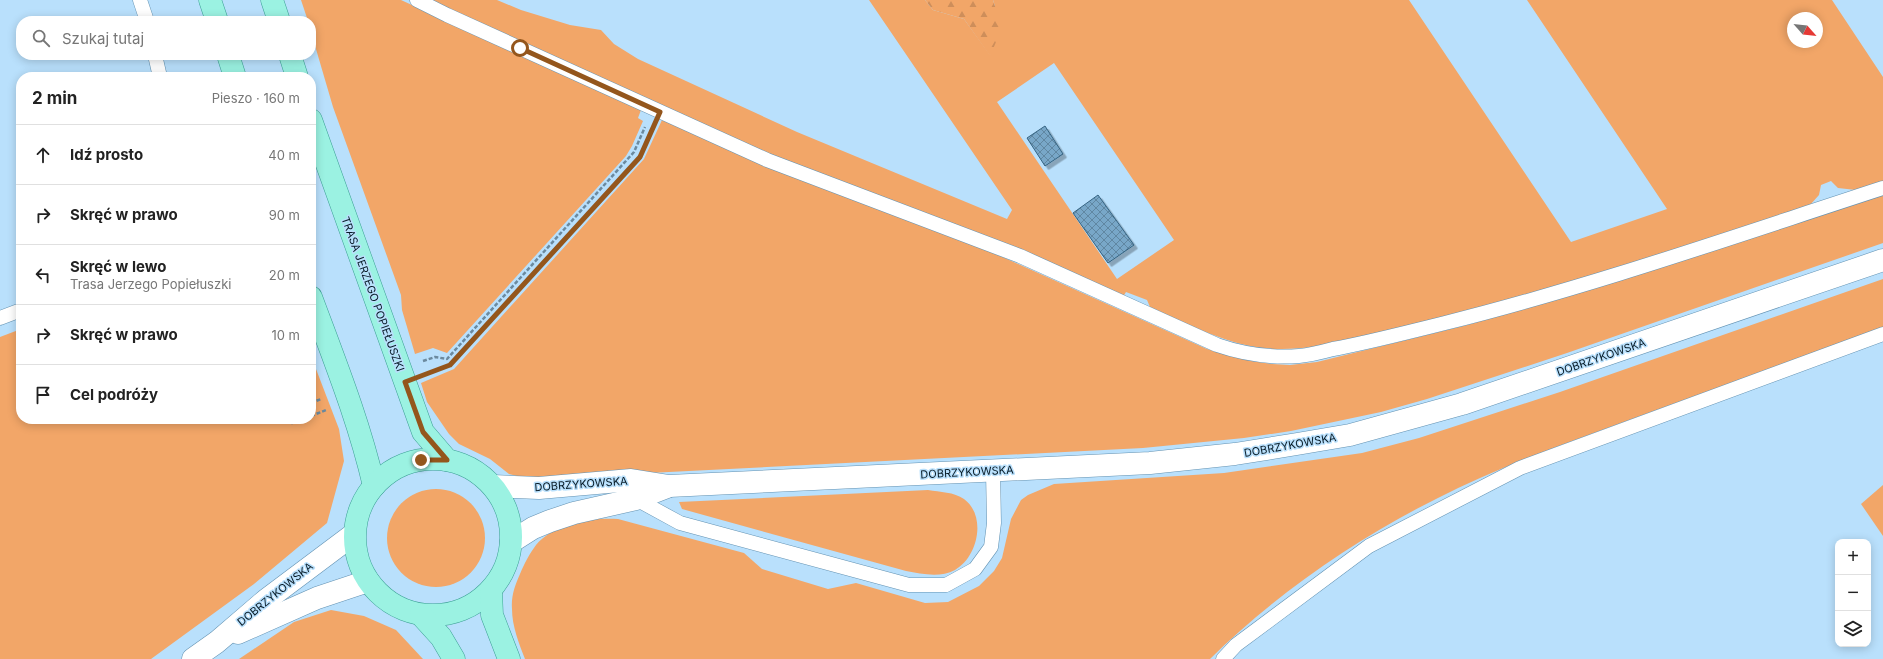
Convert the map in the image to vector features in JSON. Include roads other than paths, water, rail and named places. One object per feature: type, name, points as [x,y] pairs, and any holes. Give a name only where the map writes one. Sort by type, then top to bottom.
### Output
[{"type":"main road","points":[[210,0],[215,16]]},
{"type":"main road","points":[[272,0],[277,16]]},
{"type":"main road","points":[[230,60],[233,72]]},
{"type":"main road","points":[[292,60],[295,72]]},
{"type":"main road","name":"TRASA JERZEGO POPIEŁUSZKI","points":[[316,134],[423,432],[447,460]]},
{"type":"main road","name":"DOBRZYKOWSKA","points":[[493,486],[539,488],[631,480],[669,486],[993,472],[1150,463],[1227,455],[1350,435],[1421,416],[1482,397],[1883,260]]},
{"type":"main road","points":[[316,310],[347,396],[368,460],[374,486]]},
{"type":"main road","points":[[421,460],[447,460],[477,472],[493,486],[500,495],[509,517],[511,542],[506,567],[490,591],[458,612],[421,615],[390,603],[368,581],[358,558],[354,534],[361,507],[374,486],[396,468],[421,460]]},
{"type":"main road","name":"DOBRZYKOWSKA","points":[[511,542],[533,528],[550,521],[574,513],[636,499],[669,486]]},
{"type":"main road","name":"DOBRZYKOWSKA","points":[[193,659],[217,642],[266,600],[354,534]]},
{"type":"main road","name":"DOBRZYKOWSKA","points":[[217,642],[317,598],[368,581]]},
{"type":"main road","points":[[490,591],[492,615],[509,659]]},
{"type":"main road","points":[[421,615],[441,637],[454,659]]},
{"type":"lane","points":[[140,0],[145,16]]},
{"type":"lane","points":[[417,0],[655,110],[809,177],[1020,256],[1233,351],[1279,356],[1301,356],[1350,346],[1475,315],[1622,272],[1883,188]]},
{"type":"lane","points":[[156,60],[159,72]]},
{"type":"lane","points":[[0,318],[16,312]]},
{"type":"lane","points":[[1223,659],[1236,645],[1368,546],[1520,468],[1883,334]]},
{"type":"lane","points":[[636,499],[680,523],[909,585],[946,585],[975,569],[991,546],[994,523],[993,472]]}]
